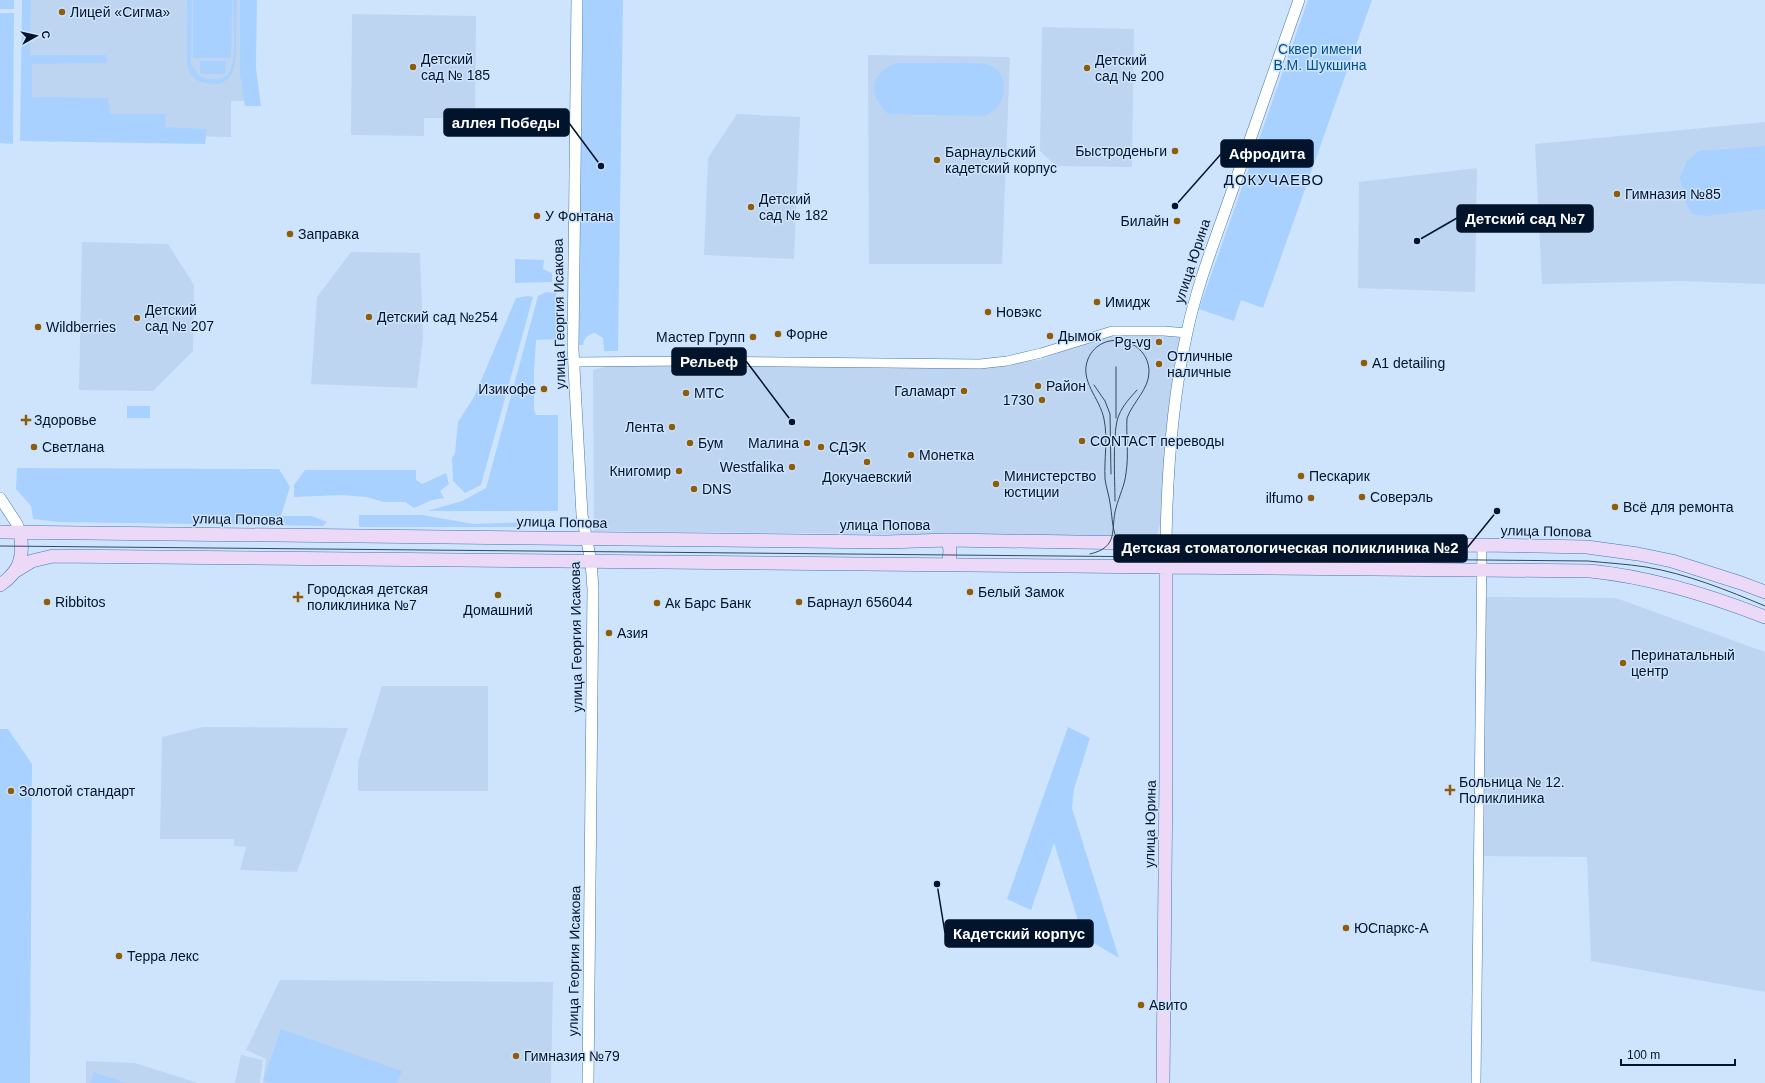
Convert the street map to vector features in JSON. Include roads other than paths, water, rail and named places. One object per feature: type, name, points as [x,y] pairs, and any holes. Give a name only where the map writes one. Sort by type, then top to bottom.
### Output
[{"type":"main road","name":"улица Попова","points":[[0,532],[886,542],[948,540],[1378,547],[1587,547],[1623,551],[1678,563],[1741,582],[1765,592]]},
{"type":"main road","points":[[14,572],[21,559],[20,532]]},
{"type":"main road","points":[[948,540],[949,564]]},
{"type":"main road","name":"улица Юрина","points":[[1163,1083],[1166,792],[1166,543]]},
{"type":"main road","points":[[0,585],[14,572],[32,561],[53,556],[1590,571],[1636,577],[1714,599],[1765,617]]},
{"type":"street","name":"улица Георгия Исакова","points":[[577,0],[573,227],[574,362],[582,515],[591,562],[593,593],[588,1083]]},
{"type":"street","name":"улица Юрина","points":[[1166,543],[1170,456],[1174,412],[1187,333],[1209,256],[1299,0]]},
{"type":"street","points":[[574,362],[687,361],[980,364],[1007,361],[1041,353],[1112,331],[1164,331],[1187,333]]},
{"type":"street","points":[[0,498],[17,524],[20,532]]},
{"type":"street","points":[[1476,1083],[1482,546]]},
{"type":"tram line","points":[[1090,554],[1106,547],[1112,536],[1113,530],[1114,523],[1114,516],[1127,466],[1127,418],[1144,390],[1149,372],[1147,360],[1141,351],[1133,345],[1123,341],[1103,343],[1094,349],[1088,359],[1086,375],[1104,419],[1106,434],[1105,479],[1110,500],[1113,527],[1115,534],[1122,546],[1128,551],[1137,555]]},
{"type":"tram line","points":[[1116,367],[1116,418]]},
{"type":"tram line","points":[[1094,385],[1105,401],[1110,414],[1111,474]]},
{"type":"tram line","points":[[1115,501],[1115,432],[1119,415],[1137,390]]},
{"type":"tram line","points":[[0,546],[1588,561],[1639,566],[1677,574],[1721,588],[1765,606]]},
{"type":"place","name":"Лицей «Сигма»","points":[[62,12]]},
{"type":"place","name":"Детский сад № 185","points":[[413,67]]},
{"type":"place","name":"Детский сад № 200","points":[[1087,68]]},
{"type":"place","name":"Быстроденьги","points":[[1175,151]]},
{"type":"place","name":"Барнаульский кадетский корпус","points":[[937,160]]},
{"type":"place","name":"аллея Победы","points":[[601,166]]},
{"type":"place","name":"Гимназия №85","points":[[1617,194]]},
{"type":"place","name":"Афродита","points":[[1175,206]]},
{"type":"place","name":"Детский сад № 182","points":[[751,207]]},
{"type":"place","name":"У Фонтана","points":[[537,216]]},
{"type":"place","name":"Билайн","points":[[1177,221]]},
{"type":"place","name":"Заправка","points":[[290,234]]},
{"type":"place","name":"Детский сад №7","points":[[1417,241]]},
{"type":"place","name":"Имидж","points":[[1097,302]]},
{"type":"place","name":"Новэкс","points":[[988,312]]},
{"type":"place","name":"Детский сад №254","points":[[369,317]]},
{"type":"place","name":"Детский сад № 207","points":[[137,318]]},
{"type":"place","name":"Wildberries","points":[[38,327]]},
{"type":"place","name":"Форне","points":[[778,334]]},
{"type":"place","name":"Дымок","points":[[1050,336]]},
{"type":"place","name":"Мастер Групп","points":[[753,337]]},
{"type":"place","name":"Pg-vg","points":[[1159,342]]},
{"type":"place","name":"A1 detailing","points":[[1364,363]]},
{"type":"place","name":"Отличные наличные","points":[[1159,364]]},
{"type":"place","name":"Район","points":[[1038,386]]},
{"type":"place","name":"Изикофе","points":[[544,389]]},
{"type":"place","name":"Галамарт","points":[[964,391]]},
{"type":"place","name":"МТС","points":[[686,393]]},
{"type":"place","name":"1730","points":[[1042,400]]},
{"type":"place","name":"Здоровье","points":[[26,420]]},
{"type":"place","name":"Рельеф","points":[[792,422]]},
{"type":"place","name":"Лента","points":[[672,427]]},
{"type":"place","name":"CONTACT переводы","points":[[1082,441]]},
{"type":"place","name":"Бум","points":[[690,443]]},
{"type":"place","name":"Малина","points":[[807,443]]},
{"type":"place","name":"Светлана","points":[[34,447]]},
{"type":"place","name":"СДЭК","points":[[821,447]]},
{"type":"place","name":"Монетка","points":[[911,455]]},
{"type":"place","name":"Докучаевский","points":[[867,462]]},
{"type":"place","name":"Westfalika","points":[[792,467]]},
{"type":"place","name":"Книгомир","points":[[679,471]]},
{"type":"place","name":"Пескарик","points":[[1301,476]]},
{"type":"place","name":"Министерство юстиции","points":[[996,484]]},
{"type":"place","name":"DNS","points":[[694,489]]},
{"type":"place","name":"Соверэль","points":[[1362,497]]},
{"type":"place","name":"ilfumo","points":[[1311,498]]},
{"type":"place","name":"Всё для ремонта","points":[[1615,507]]},
{"type":"place","name":"Детская стоматологическая поликлиника №2","points":[[1497,511]]},
{"type":"place","name":"Белый Замок","points":[[970,592]]},
{"type":"place","name":"Домашний","points":[[498,595]]},
{"type":"place","name":"Городская детская поликлиника №7","points":[[298,597]]},
{"type":"place","name":"Ribbitos","points":[[47,602]]},
{"type":"place","name":"Барнаул 656044","points":[[799,602]]},
{"type":"place","name":"Ак Барс Банк","points":[[657,603]]},
{"type":"place","name":"Азия","points":[[609,633]]},
{"type":"place","name":"Перинатальный центр","points":[[1623,663]]},
{"type":"place","name":"Больница № 12. Поликлиника","points":[[1450,790]]},
{"type":"place","name":"Золотой стандарт","points":[[11,791]]},
{"type":"place","name":"Кадетский корпус","points":[[937,884]]},
{"type":"place","name":"ЮСпаркс-А","points":[[1346,928]]},
{"type":"place","name":"Терра лекс","points":[[119,956]]},
{"type":"place","name":"Авито","points":[[1141,1005]]},
{"type":"place","name":"Гимназия №79","points":[[516,1056]]},
{"type":"district","name":"ДОКУЧАЕВО","points":[[1274,180]]},
{"type":"park label","name":"Сквер имени В.М. Шукшина","points":[[1320,58]]}]
